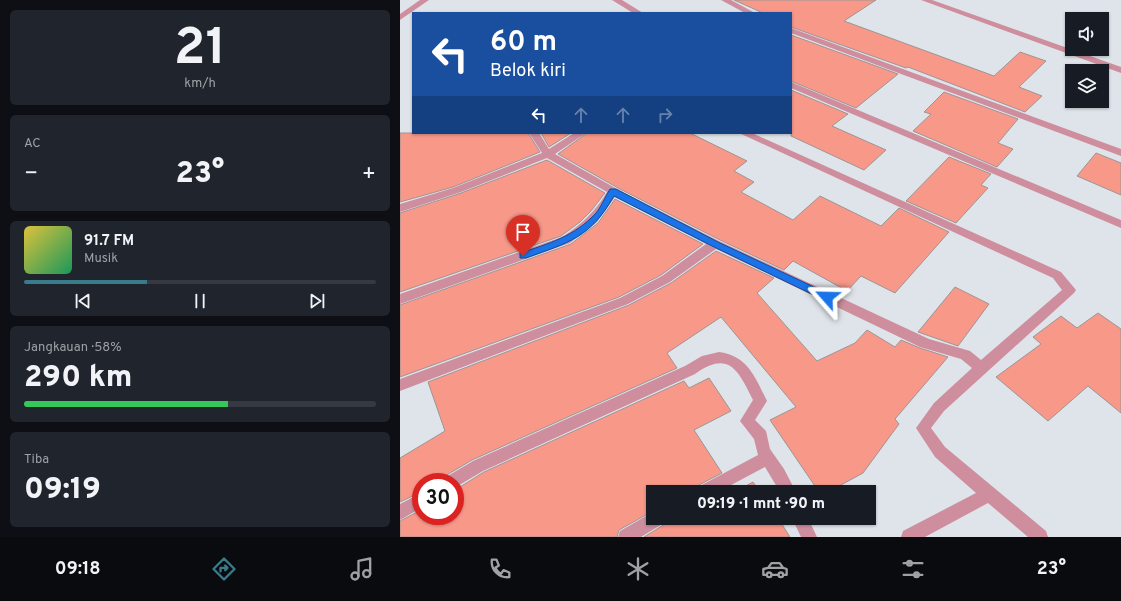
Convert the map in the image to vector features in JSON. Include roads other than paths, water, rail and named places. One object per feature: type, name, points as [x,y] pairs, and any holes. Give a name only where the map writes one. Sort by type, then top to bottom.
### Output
[{"type":"street","points":[[401,16],[425,0]]},
{"type":"street","points":[[616,0],[637,12]]},
{"type":"street","points":[[726,0],[749,12]]},
{"type":"street","points":[[926,0],[1121,70]]},
{"type":"street","points":[[792,30],[1121,153]]},
{"type":"street","points":[[792,85],[1121,224]]},
{"type":"street","points":[[535,134],[548,154],[613,191],[715,244],[925,343],[965,355],[981,368]]},
{"type":"street","points":[[400,208],[457,190],[548,154],[579,134]]},
{"type":"street","points":[[746,134],[1057,275],[1070,290],[939,407],[923,428],[940,452],[1040,537]]},
{"type":"street","points":[[400,299],[566,240],[582,230],[600,214],[613,191]]},
{"type":"street","points":[[400,385],[624,301],[666,279],[715,244]]},
{"type":"street","points":[[464,474],[478,466],[690,370],[708,359],[719,357],[732,360],[742,367],[760,401],[748,421],[761,436],[763,450],[784,485]]},
{"type":"street","points":[[715,485],[750,465],[767,458]]},
{"type":"street","points":[[909,537],[989,494]]},
{"type":"street","points":[[400,512],[412,505]]},
{"type":"street","points":[[626,537],[646,525]]},
{"type":"street","points":[[803,525],[809,537]]}]
